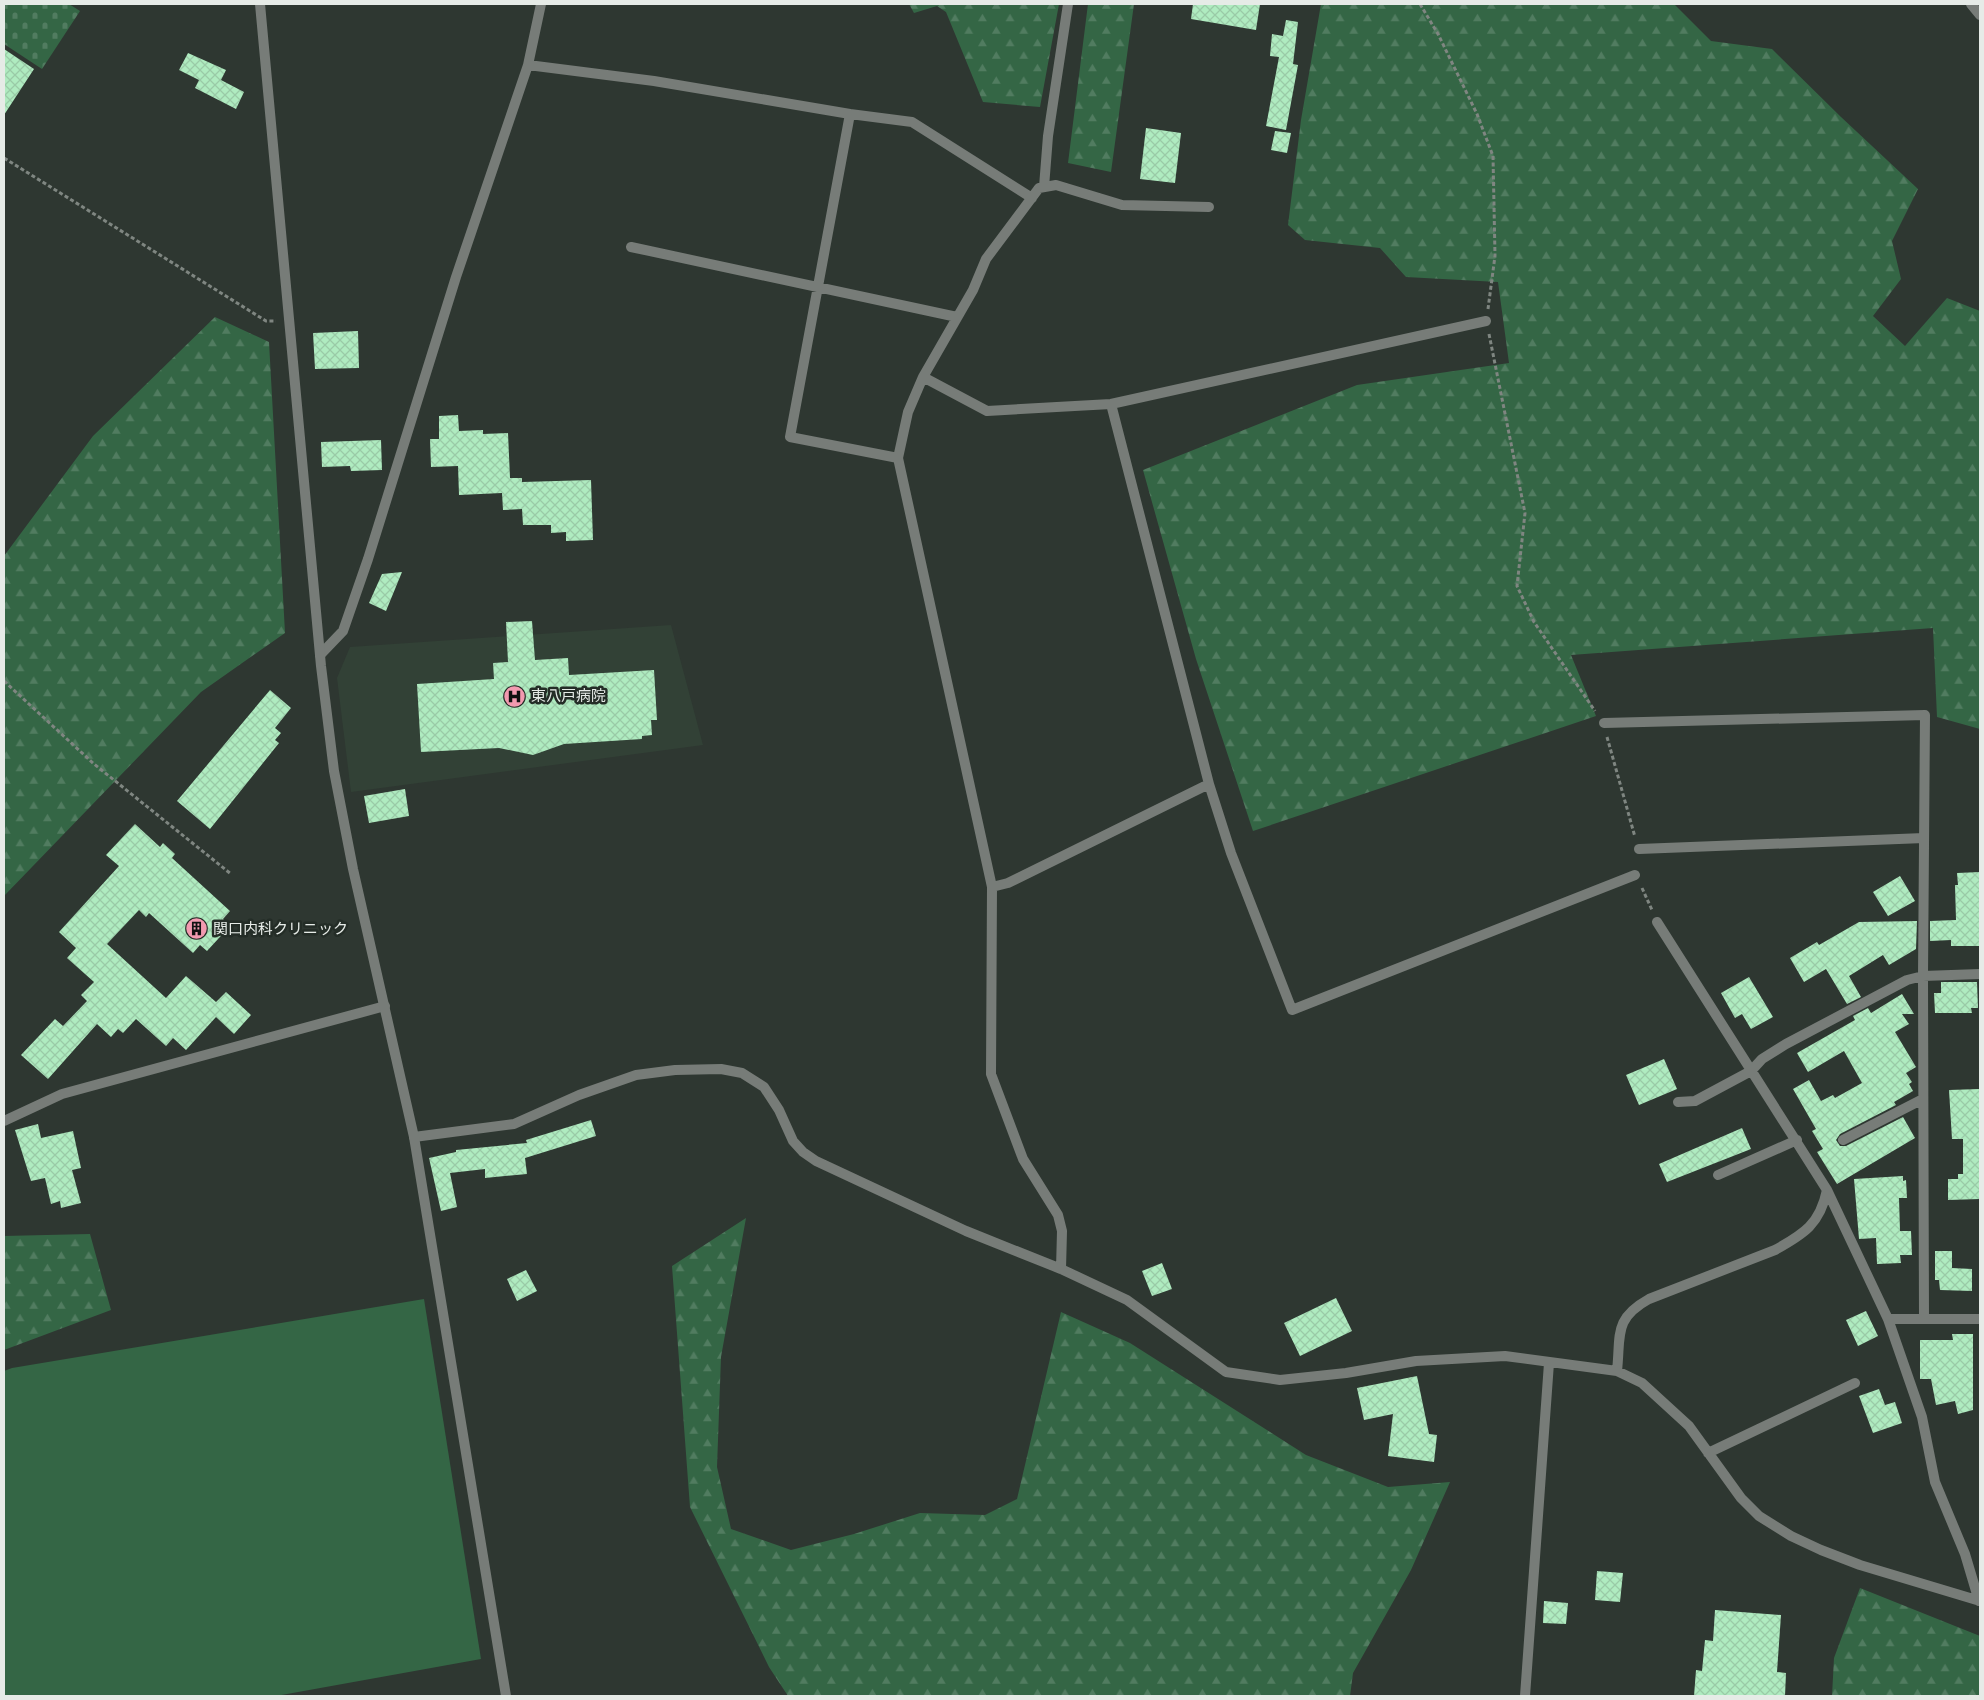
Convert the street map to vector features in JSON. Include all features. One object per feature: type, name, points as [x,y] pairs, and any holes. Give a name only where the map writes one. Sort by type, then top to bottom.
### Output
[{"type":"street","points":[[260,4],[320,655],[334,771],[353,869],[414,1137],[506,1696]]},
{"type":"street","points":[[320,655],[342,631],[374,541],[456,277],[528,65],[541,4]]},
{"type":"street","points":[[1044,188],[1048,136],[1068,4]]},
{"type":"street","points":[[1971,4],[1980,15]]},
{"type":"street","points":[[528,65],[654,81],[850,114],[912,122],[1032,198]]},
{"type":"street","points":[[850,114],[790,437],[898,458]]},
{"type":"street","points":[[1061,1269],[1062,1231],[1058,1215],[1023,1159],[991,1074],[992,887],[898,458],[908,412],[923,377],[973,290],[986,259],[1039,188],[1056,185],[1122,205],[1209,207]]},
{"type":"street","points":[[631,246],[956,317]]},
{"type":"street","points":[[923,377],[987,411],[1111,404],[1486,321]]},
{"type":"street","points":[[1111,404],[1209,784],[1231,853],[1292,1010],[1635,875]]},
{"type":"street","points":[[1604,723],[1925,715],[1923,976],[1924,1319]]},
{"type":"street","points":[[992,887],[1008,883],[1209,784]]},
{"type":"street","points":[[1639,848],[1924,838]]},
{"type":"street","points":[[1657,922],[1797,1140],[1826,1190],[1888,1319],[1922,1417],[1935,1482],[1965,1554],[1980,1601]]},
{"type":"street","points":[[1678,1102],[1695,1101],[1751,1071],[1762,1059],[1786,1044],[1906,980],[1923,976],[1980,974]]},
{"type":"street","points":[[4,1121],[62,1094],[385,1006]]},
{"type":"street","points":[[414,1137],[514,1124],[579,1095],[636,1075],[675,1070],[721,1069],[742,1073],[764,1087],[779,1110],[793,1140],[803,1152],[816,1161],[966,1231],[1061,1269],[1127,1300],[1226,1372],[1280,1380],[1462,1357],[1505,1356],[1617,1371],[1642,1383],[1689,1426],[1741,1498],[1759,1516],[1791,1536],[1860,1565],[1980,1601]]},
{"type":"street","points":[[1843,1140],[1923,1099]]},
{"type":"street","points":[[1718,1174],[1797,1140]]},
{"type":"street","points":[[1617,1371],[1620,1329],[1625,1317],[1634,1307],[1649,1299],[1776,1250],[1794,1240],[1818,1219],[1826,1190]]},
{"type":"street","points":[[1888,1319],[1980,1319]]},
{"type":"street","points":[[1525,1696],[1549,1363]]},
{"type":"street","points":[[1708,1453],[1855,1383]]},
{"type":"path","points":[[1420,4],[1438,34],[1478,114],[1493,156],[1495,256],[1486,321],[1525,513],[1517,586],[1534,622],[1604,723],[1639,848]]},
{"type":"path","points":[[4,158],[266,320],[289,321]]},
{"type":"path","points":[[4,681],[94,764],[230,874]]},
{"type":"path","points":[[1635,875],[1657,922]]},
{"type":"shaded area","name":"東八戸病院","points":[[671,625],[703,745],[351,792],[337,678],[350,647]]},
{"type":"green space","points":[[4,4],[69,4],[80,11],[42,69],[4,44]]},
{"type":"green space","points":[[909,4],[1059,4],[1040,107],[983,102],[946,12],[937,6],[914,13]]},
{"type":"green space","points":[[1088,4],[1134,4],[1111,172],[1068,163]]},
{"type":"green space","points":[[1321,4],[1674,4],[1711,41],[1772,49],[1918,189],[1892,241],[1901,279],[1873,316],[1905,346],[1947,298],[1980,311],[1980,729],[1937,717],[1933,628],[1571,655],[1596,716],[1253,831],[1196,659],[1143,470],[1357,385],[1509,363],[1498,282],[1406,277],[1380,248],[1305,240],[1288,225],[1301,120]]},
{"type":"green space","points":[[215,317],[269,342],[285,633],[201,692],[4,896],[4,556],[93,436]]},
{"type":"green space","points":[[746,1218],[721,1357],[717,1467],[731,1529],[791,1550],[854,1534],[920,1513],[985,1515],[1017,1499],[1061,1312],[1130,1343],[1306,1455],[1388,1487],[1450,1482],[1411,1570],[1353,1673],[1350,1696],[788,1696],[769,1667],[690,1507],[672,1266]]},
{"type":"green space","points":[[90,1234],[111,1310],[4,1350],[4,1236]]},
{"type":"green space","points":[[424,1299],[481,1659],[276,1696],[4,1696],[4,1371],[12,1368]]},
{"type":"green space","points":[[1860,1588],[1980,1636],[1980,1696],[1832,1696],[1834,1658]]},
{"type":"building","points":[[1193,4],[1260,4],[1256,30],[1191,19]]},
{"type":"building","points":[[1286,20],[1298,22],[1293,64],[1298,65],[1286,130],[1266,126],[1279,57],[1270,56],[1272,34],[1283,36]]},
{"type":"building","points":[[4,49],[34,69],[4,115]]},
{"type":"building","points":[[188,53],[226,70],[221,80],[244,92],[236,109],[195,88],[199,80],[179,70]]},
{"type":"building","points":[[1146,128],[1181,133],[1175,183],[1140,179]]},
{"type":"building","points":[[1275,131],[1291,133],[1287,153],[1271,150]]},
{"type":"building","points":[[358,331],[359,368],[315,369],[313,333]]},
{"type":"building","points":[[458,415],[459,431],[483,430],[483,434],[508,433],[510,478],[522,478],[522,482],[591,480],[593,540],[566,541],[566,532],[551,533],[551,525],[523,525],[522,509],[503,510],[502,493],[459,495],[458,466],[431,467],[430,439],[439,439],[439,416]]},
{"type":"building","points":[[381,440],[382,470],[351,471],[350,466],[322,467],[321,442]]},
{"type":"building","points":[[402,572],[386,611],[369,603],[382,574]]},
{"type":"building","points":[[532,621],[535,660],[568,658],[569,675],[654,670],[657,720],[651,720],[652,735],[642,736],[642,739],[564,744],[533,755],[499,748],[421,752],[417,684],[494,679],[493,663],[508,662],[506,622]]},
{"type":"building","points":[[270,690],[291,708],[275,728],[281,733],[275,740],[279,743],[210,829],[177,801]]},
{"type":"building","points":[[405,789],[409,816],[369,823],[364,796]]},
{"type":"building","name":"関口内科クリニック","points":[[135,824],[160,847],[163,843],[175,854],[172,858],[230,911],[223,919],[230,926],[207,951],[200,945],[193,953],[149,913],[146,917],[139,910],[107,944],[166,998],[186,976],[216,1002],[226,992],[251,1015],[234,1034],[216,1017],[186,1050],[173,1038],[166,1046],[136,1019],[123,1033],[118,1029],[111,1037],[97,1024],[48,1079],[21,1055],[55,1019],[63,1026],[87,1001],[81,995],[94,982],[67,958],[76,948],[59,932],[119,866],[106,855]]},
{"type":"building","points":[[1980,872],[1980,946],[1951,946],[1951,940],[1930,941],[1930,921],[1956,920],[1955,885],[1958,885],[1957,873]]},
{"type":"building","points":[[1900,876],[1915,901],[1888,916],[1873,892]]},
{"type":"building","points":[[1917,921],[1916,949],[1889,965],[1883,955],[1849,976],[1861,997],[1847,1004],[1826,969],[1804,982],[1790,958],[1817,942],[1819,945],[1859,922]]},
{"type":"building","points":[[1749,977],[1773,1017],[1751,1029],[1742,1014],[1735,1018],[1721,993]]},
{"type":"building","points":[[1941,982],[1977,982],[1978,1008],[1971,1008],[1972,1013],[1935,1013],[1934,993],[1941,993]]},
{"type":"building","points":[[1902,994],[1914,1014],[1902,1014],[1909,1024],[1895,1032],[1916,1067],[1906,1073],[1912,1082],[1909,1084],[1913,1091],[1894,1102],[1896,1105],[1840,1134],[1836,1140],[1840,1146],[1846,1146],[1903,1117],[1915,1138],[1837,1184],[1817,1152],[1823,1149],[1812,1131],[1816,1129],[1793,1089],[1809,1080],[1821,1101],[1833,1095],[1835,1098],[1862,1083],[1844,1051],[1808,1072],[1797,1053],[1855,1020],[1853,1016],[1868,1008],[1871,1013]]},
{"type":"building","points":[[1664,1059],[1677,1089],[1639,1105],[1626,1075]]},
{"type":"building","points":[[1980,1089],[1980,1199],[1948,1200],[1948,1179],[1958,1179],[1958,1174],[1963,1174],[1963,1139],[1952,1139],[1949,1090]]},
{"type":"building","points":[[591,1120],[596,1136],[525,1158],[527,1174],[485,1178],[485,1169],[450,1173],[457,1207],[441,1211],[429,1158],[456,1152],[456,1150],[527,1143],[526,1140]]},
{"type":"building","points":[[38,1124],[41,1138],[73,1131],[81,1168],[72,1170],[81,1203],[61,1208],[60,1201],[51,1204],[45,1178],[31,1181],[15,1130]]},
{"type":"building","points":[[1742,1128],[1751,1149],[1667,1182],[1659,1164]]},
{"type":"building","points":[[1903,1176],[1903,1181],[1906,1180],[1907,1198],[1899,1198],[1900,1231],[1911,1231],[1912,1255],[1900,1255],[1901,1263],[1877,1264],[1876,1238],[1859,1239],[1854,1179]]},
{"type":"building","points":[[1935,1251],[1952,1251],[1952,1268],[1972,1269],[1972,1291],[1940,1290],[1939,1280],[1935,1280]]},
{"type":"building","points":[[1162,1263],[1172,1289],[1152,1296],[1142,1271]]},
{"type":"building","points":[[526,1270],[537,1291],[517,1301],[507,1279]]},
{"type":"building","points":[[1336,1298],[1352,1331],[1300,1356],[1284,1323]]},
{"type":"building","points":[[1866,1311],[1878,1336],[1858,1346],[1846,1320]]},
{"type":"building","points":[[1952,1334],[1973,1334],[1973,1410],[1958,1414],[1955,1401],[1936,1405],[1931,1379],[1920,1379],[1920,1340],[1953,1340]]},
{"type":"building","points":[[1417,1376],[1429,1434],[1437,1435],[1434,1462],[1388,1456],[1393,1414],[1364,1420],[1357,1388]]},
{"type":"building","points":[[1879,1389],[1885,1405],[1895,1402],[1902,1423],[1873,1433],[1859,1396]]},
{"type":"building","points":[[1597,1571],[1623,1573],[1620,1602],[1595,1600]]},
{"type":"building","points":[[1544,1601],[1568,1603],[1566,1624],[1543,1623]]},
{"type":"building","points":[[1715,1610],[1781,1615],[1777,1672],[1786,1673],[1785,1696],[1694,1696],[1696,1670],[1702,1671],[1705,1640],[1713,1641]]},
{"type":"place","name":"東八戸病院","points":[[515,696]]},
{"type":"place","name":"関口内科クリニック","points":[[197,929]]}]
